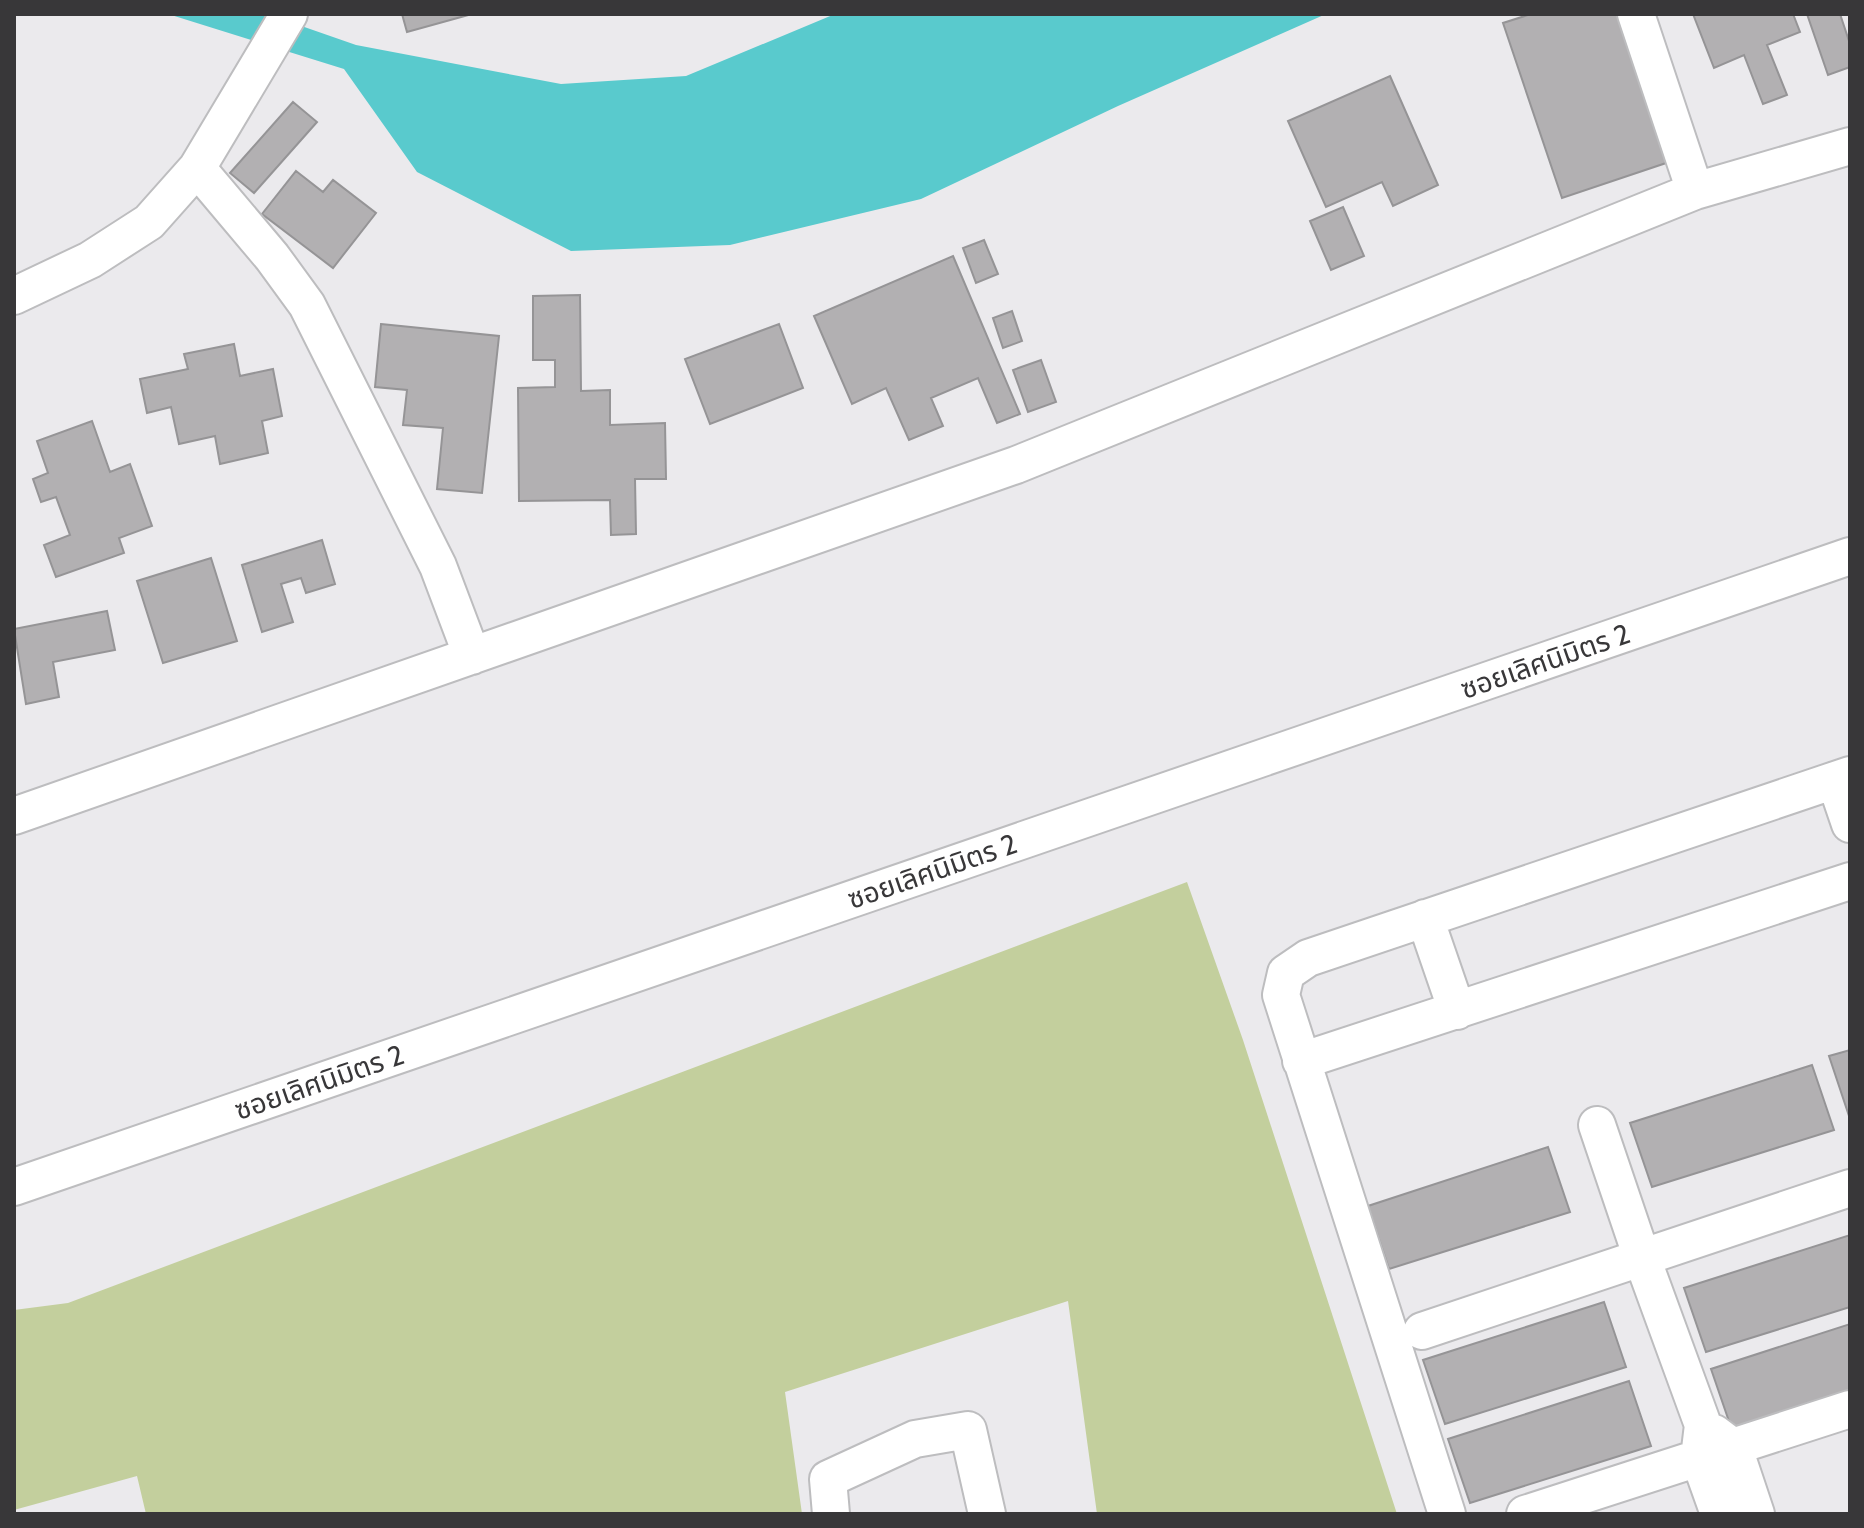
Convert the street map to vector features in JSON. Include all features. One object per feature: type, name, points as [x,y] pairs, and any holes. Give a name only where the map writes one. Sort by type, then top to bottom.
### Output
[{"type":"street","points":[[14,296],[90,260],[149,222],[197,168],[289,14]]},
{"type":"street","points":[[1636,14],[1695,191]]},
{"type":"street","points":[[14,816],[1016,465],[1695,191],[1850,146]]},
{"type":"street","points":[[197,168],[272,257],[307,305],[438,566],[472,656]]},
{"type":"street","name":"ซอยเลิศนิมิตร 2","points":[[14,1187],[1850,556]]},
{"type":"street","points":[[1447,1514],[1281,995],[1286,973],[1308,958],[1842,777],[1850,824]]},
{"type":"street","points":[[1301,1061],[1850,881]]},
{"type":"street","points":[[1425,918],[1457,1011]]},
{"type":"street","points":[[1597,1125],[1701,1441],[1719,1514]]},
{"type":"street","points":[[1422,1331],[1850,1188]]},
{"type":"street","points":[[1525,1514],[1701,1441],[1734,1448],[1850,1409]]},
{"type":"street","points":[[831,1514],[828,1479],[915,1439],[968,1430],[987,1514]]},
{"type":"street","points":[[1734,1448],[1756,1514]]},
{"type":"green space","points":[[1187,882],[1243,1040],[1397,1514],[1097,1514],[1068,1301],[785,1392],[802,1514],[146,1514],[137,1476],[14,1510],[14,1310],[68,1303]]},
{"type":"water","points":[[168,14],[267,14],[356,45],[561,84],[686,76],[835,14],[1326,14],[1118,106],[921,199],[730,245],[571,251],[417,172],[344,69]]},
{"type":"building","points":[[402,14],[472,14],[407,32]]},
{"type":"building","points":[[1531,14],[1619,14],[1669,162],[1562,198],[1503,23]]},
{"type":"building","points":[[1693,14],[1793,14],[1800,32],[1767,45],[1787,95],[1763,104],[1744,55],[1714,68]]},
{"type":"building","points":[[1807,14],[1840,14],[1850,44],[1850,67],[1828,75]]},
{"type":"building","points":[[1390,76],[1438,185],[1393,206],[1382,182],[1326,207],[1288,121]]},
{"type":"building","points":[[293,102],[317,122],[254,193],[230,173]]},
{"type":"building","points":[[296,171],[323,192],[333,180],[376,213],[333,268],[262,214]]},
{"type":"building","points":[[1343,207],[1364,256],[1331,270],[1310,221]]},
{"type":"building","points":[[984,240],[998,274],[976,283],[963,248]]},
{"type":"building","points":[[953,256],[1020,414],[997,423],[978,378],[931,398],[943,426],[909,440],[886,388],[852,404],[814,316]]},
{"type":"building","points":[[580,295],[581,391],[610,390],[610,425],[665,423],[666,479],[635,479],[636,534],[611,535],[610,500],[519,501],[518,388],[555,387],[555,360],[533,360],[533,296]]},
{"type":"building","points":[[1012,311],[1022,341],[1003,348],[993,318]]},
{"type":"building","points":[[381,324],[499,336],[482,493],[437,489],[443,428],[403,425],[407,390],[375,387]]},
{"type":"building","points":[[779,324],[803,388],[710,424],[685,359]]},
{"type":"building","points":[[234,344],[240,376],[273,369],[282,416],[262,421],[268,453],[220,464],[215,436],[179,444],[171,407],[147,413],[140,379],[188,369],[184,354]]},
{"type":"building","points":[[1041,360],[1056,402],[1028,412],[1013,370]]},
{"type":"building","points":[[92,421],[110,472],[130,464],[152,526],[119,538],[124,553],[56,577],[44,545],[70,535],[56,497],[41,502],[33,479],[48,473],[37,441]]},
{"type":"building","points":[[322,540],[335,584],[306,593],[301,578],[281,584],[293,622],[262,632],[242,565]]},
{"type":"building","points":[[211,558],[237,641],[163,663],[137,581]]},
{"type":"building","points":[[107,611],[115,650],[53,662],[59,697],[26,704],[14,629]]},
{"type":"building","points":[[1850,1050],[1850,1119],[1829,1056]]},
{"type":"building","points":[[1812,1065],[1834,1130],[1652,1187],[1630,1123]]},
{"type":"building","points":[[1548,1147],[1570,1212],[1389,1269],[1368,1206]]},
{"type":"building","points":[[1850,1235],[1850,1307],[1706,1352],[1684,1288]]},
{"type":"building","points":[[1604,1302],[1626,1367],[1445,1424],[1423,1360]]},
{"type":"building","points":[[1850,1324],[1850,1395],[1733,1433],[1711,1369]]},
{"type":"building","points":[[1629,1381],[1651,1446],[1470,1503],[1448,1439]]}]
